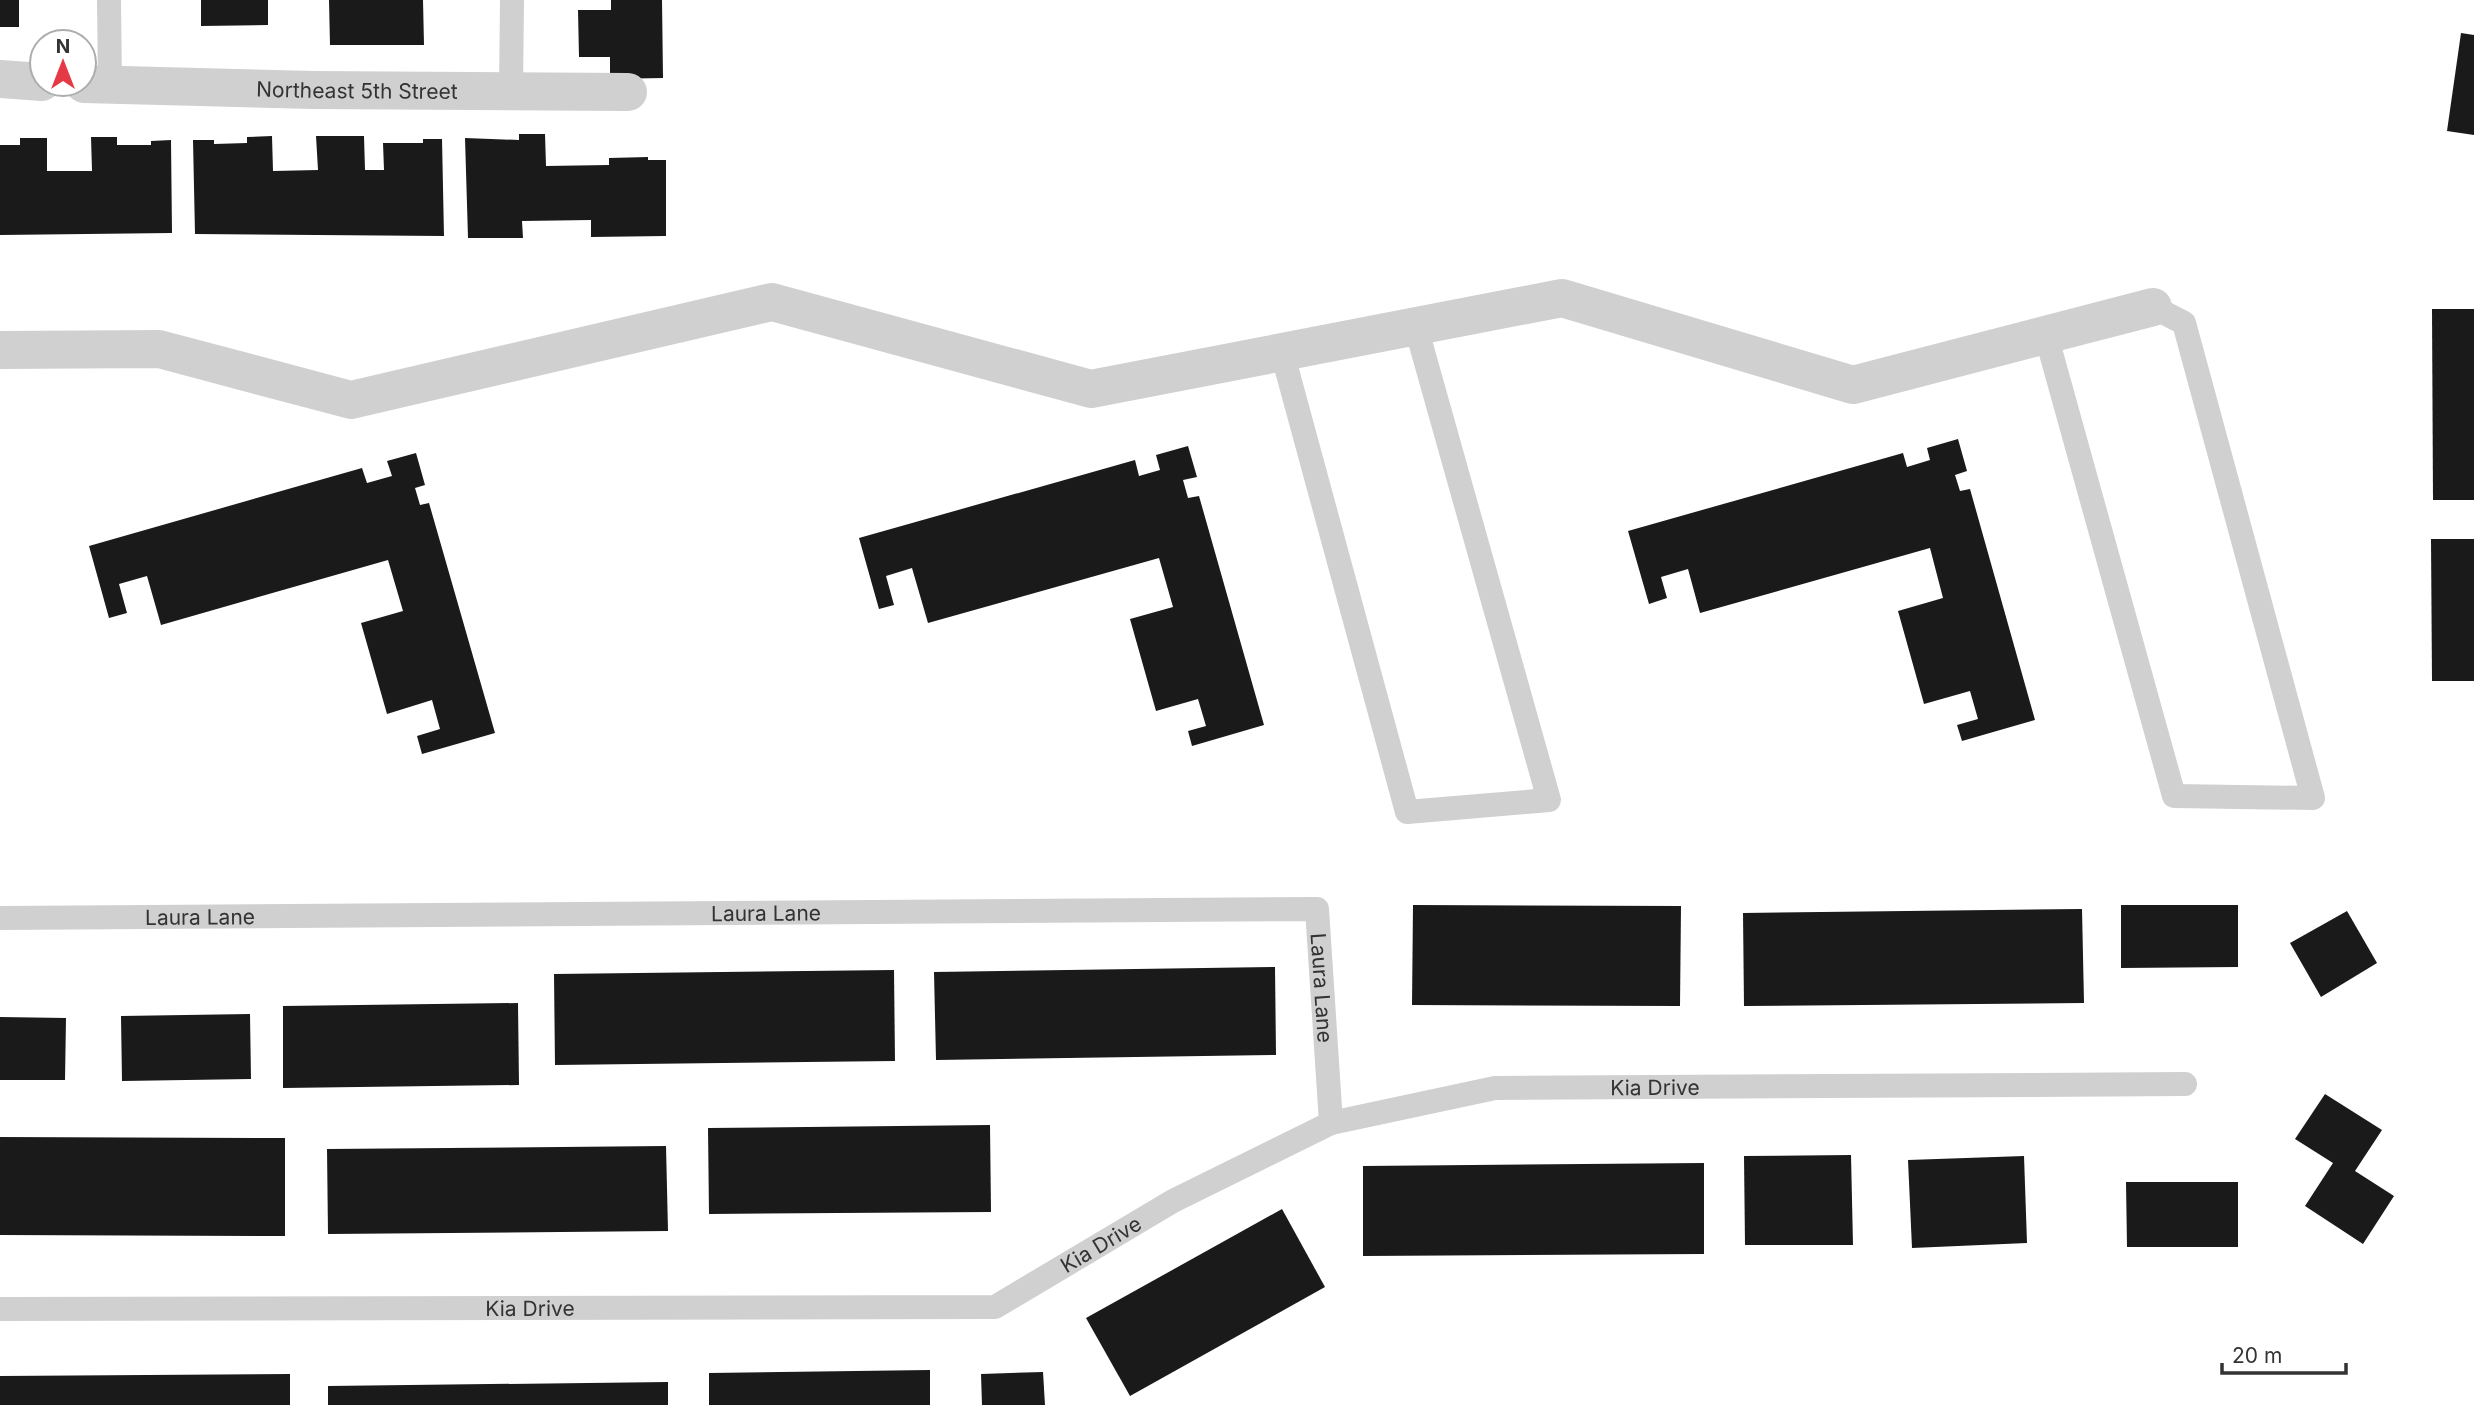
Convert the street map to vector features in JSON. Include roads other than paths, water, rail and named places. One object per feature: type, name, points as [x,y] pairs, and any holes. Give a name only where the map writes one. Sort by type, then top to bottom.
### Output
[{"type":"street","points":[[0,79],[28,81]]},
{"type":"street","name":"Northeast 5th Street","points":[[98,84],[314,90],[628,92]]},
{"type":"street","points":[[0,350],[159,349],[351,400],[772,302],[1091,389],[1562,298],[1853,385],[2152,307]]},
{"type":"lane","points":[[98,78],[110,0]]},
{"type":"lane","points":[[511,91],[512,0]]},
{"type":"lane","points":[[2046,335],[2174,796],[2313,798],[2184,323],[2152,307]]},
{"type":"lane","points":[[1282,352],[1407,812],[1549,800],[1416,327]]},
{"type":"lane","name":"Laura Lane","points":[[0,918],[1317,909],[1331,1123]]},
{"type":"lane","name":"Kia Drive","points":[[0,1309],[995,1307],[1173,1201],[1331,1123],[1495,1088],[2185,1084]]}]
